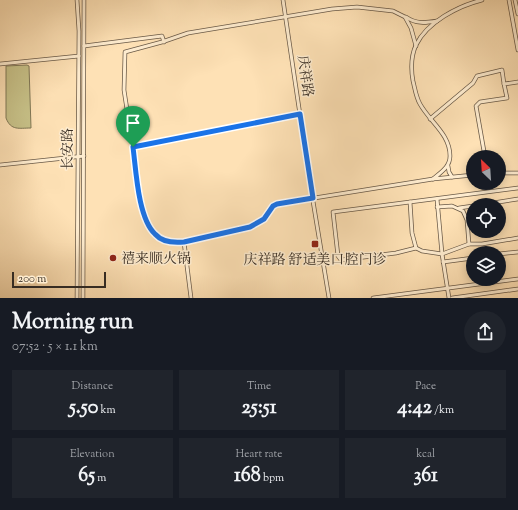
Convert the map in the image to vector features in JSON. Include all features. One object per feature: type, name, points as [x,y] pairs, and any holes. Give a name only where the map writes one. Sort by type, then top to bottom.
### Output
[{"type":"street","name":"长安路","points":[[77,0],[77,298]]},
{"type":"street","name":"长安路","points":[[83,298],[84,0]]},
{"type":"street","name":"庆祥路","points":[[283,0],[329,298]]},
{"type":"street","points":[[452,177],[448,166],[450,156],[447,140],[420,104],[415,90],[412,68],[416,46],[426,32],[438,21],[454,10],[482,0]]},
{"type":"street","points":[[509,0],[518,50]]},
{"type":"street","points":[[515,0],[518,14]]},
{"type":"street","points":[[438,21],[425,23],[413,22],[393,12],[357,8],[332,9],[188,33],[164,42],[125,52],[124,90],[143,214],[155,235],[165,240],[184,242],[250,227],[264,219],[273,206],[277,204],[433,179],[466,176]]},
{"type":"street","points":[[405,17],[411,28],[416,46]]},
{"type":"street","points":[[84,46],[162,36],[164,42]]},
{"type":"street","points":[[0,64],[78,56]]},
{"type":"street","points":[[430,119],[472,83],[477,76],[502,70],[507,98],[480,102],[476,106],[484,150]]},
{"type":"street","points":[[504,84],[518,82]]},
{"type":"street","points":[[133,147],[300,114]]},
{"type":"street","points":[[0,165],[84,156]]},
{"type":"street","points":[[433,179],[448,166]]},
{"type":"street","points":[[506,173],[518,173]]},
{"type":"street","points":[[518,188],[332,212],[336,246],[338,256],[341,260],[396,253],[416,248],[422,251],[442,254],[469,244],[482,244],[518,238]]},
{"type":"street","points":[[437,199],[443,262],[450,298],[518,289]]},
{"type":"street","points":[[506,201],[518,199]]},
{"type":"street","points":[[410,202],[412,233],[416,248]]},
{"type":"street","points":[[437,207],[452,206],[463,211],[466,215],[469,244]]},
{"type":"street","points":[[459,208],[466,207]]},
{"type":"street","points":[[184,242],[191,298]]},
{"type":"street","points":[[506,253],[518,252]]},
{"type":"street","points":[[443,262],[466,259]]},
{"type":"street","points":[[373,298],[518,279]]},
{"type":"shaded area","points":[[6,66],[29,66],[31,128],[16,128],[10,125],[6,118]]},
{"type":"place","name":"庆祥路 舒适美口腔门诊","points":[[315,244]]},
{"type":"place","name":"禧来顺火锅","points":[[113,258]]},
{"type":"route","points":[[300,114],[313,198],[277,204],[273,206],[264,219],[250,227],[184,242],[165,240],[155,235],[143,214],[136,176],[133,147],[300,114]]}]
